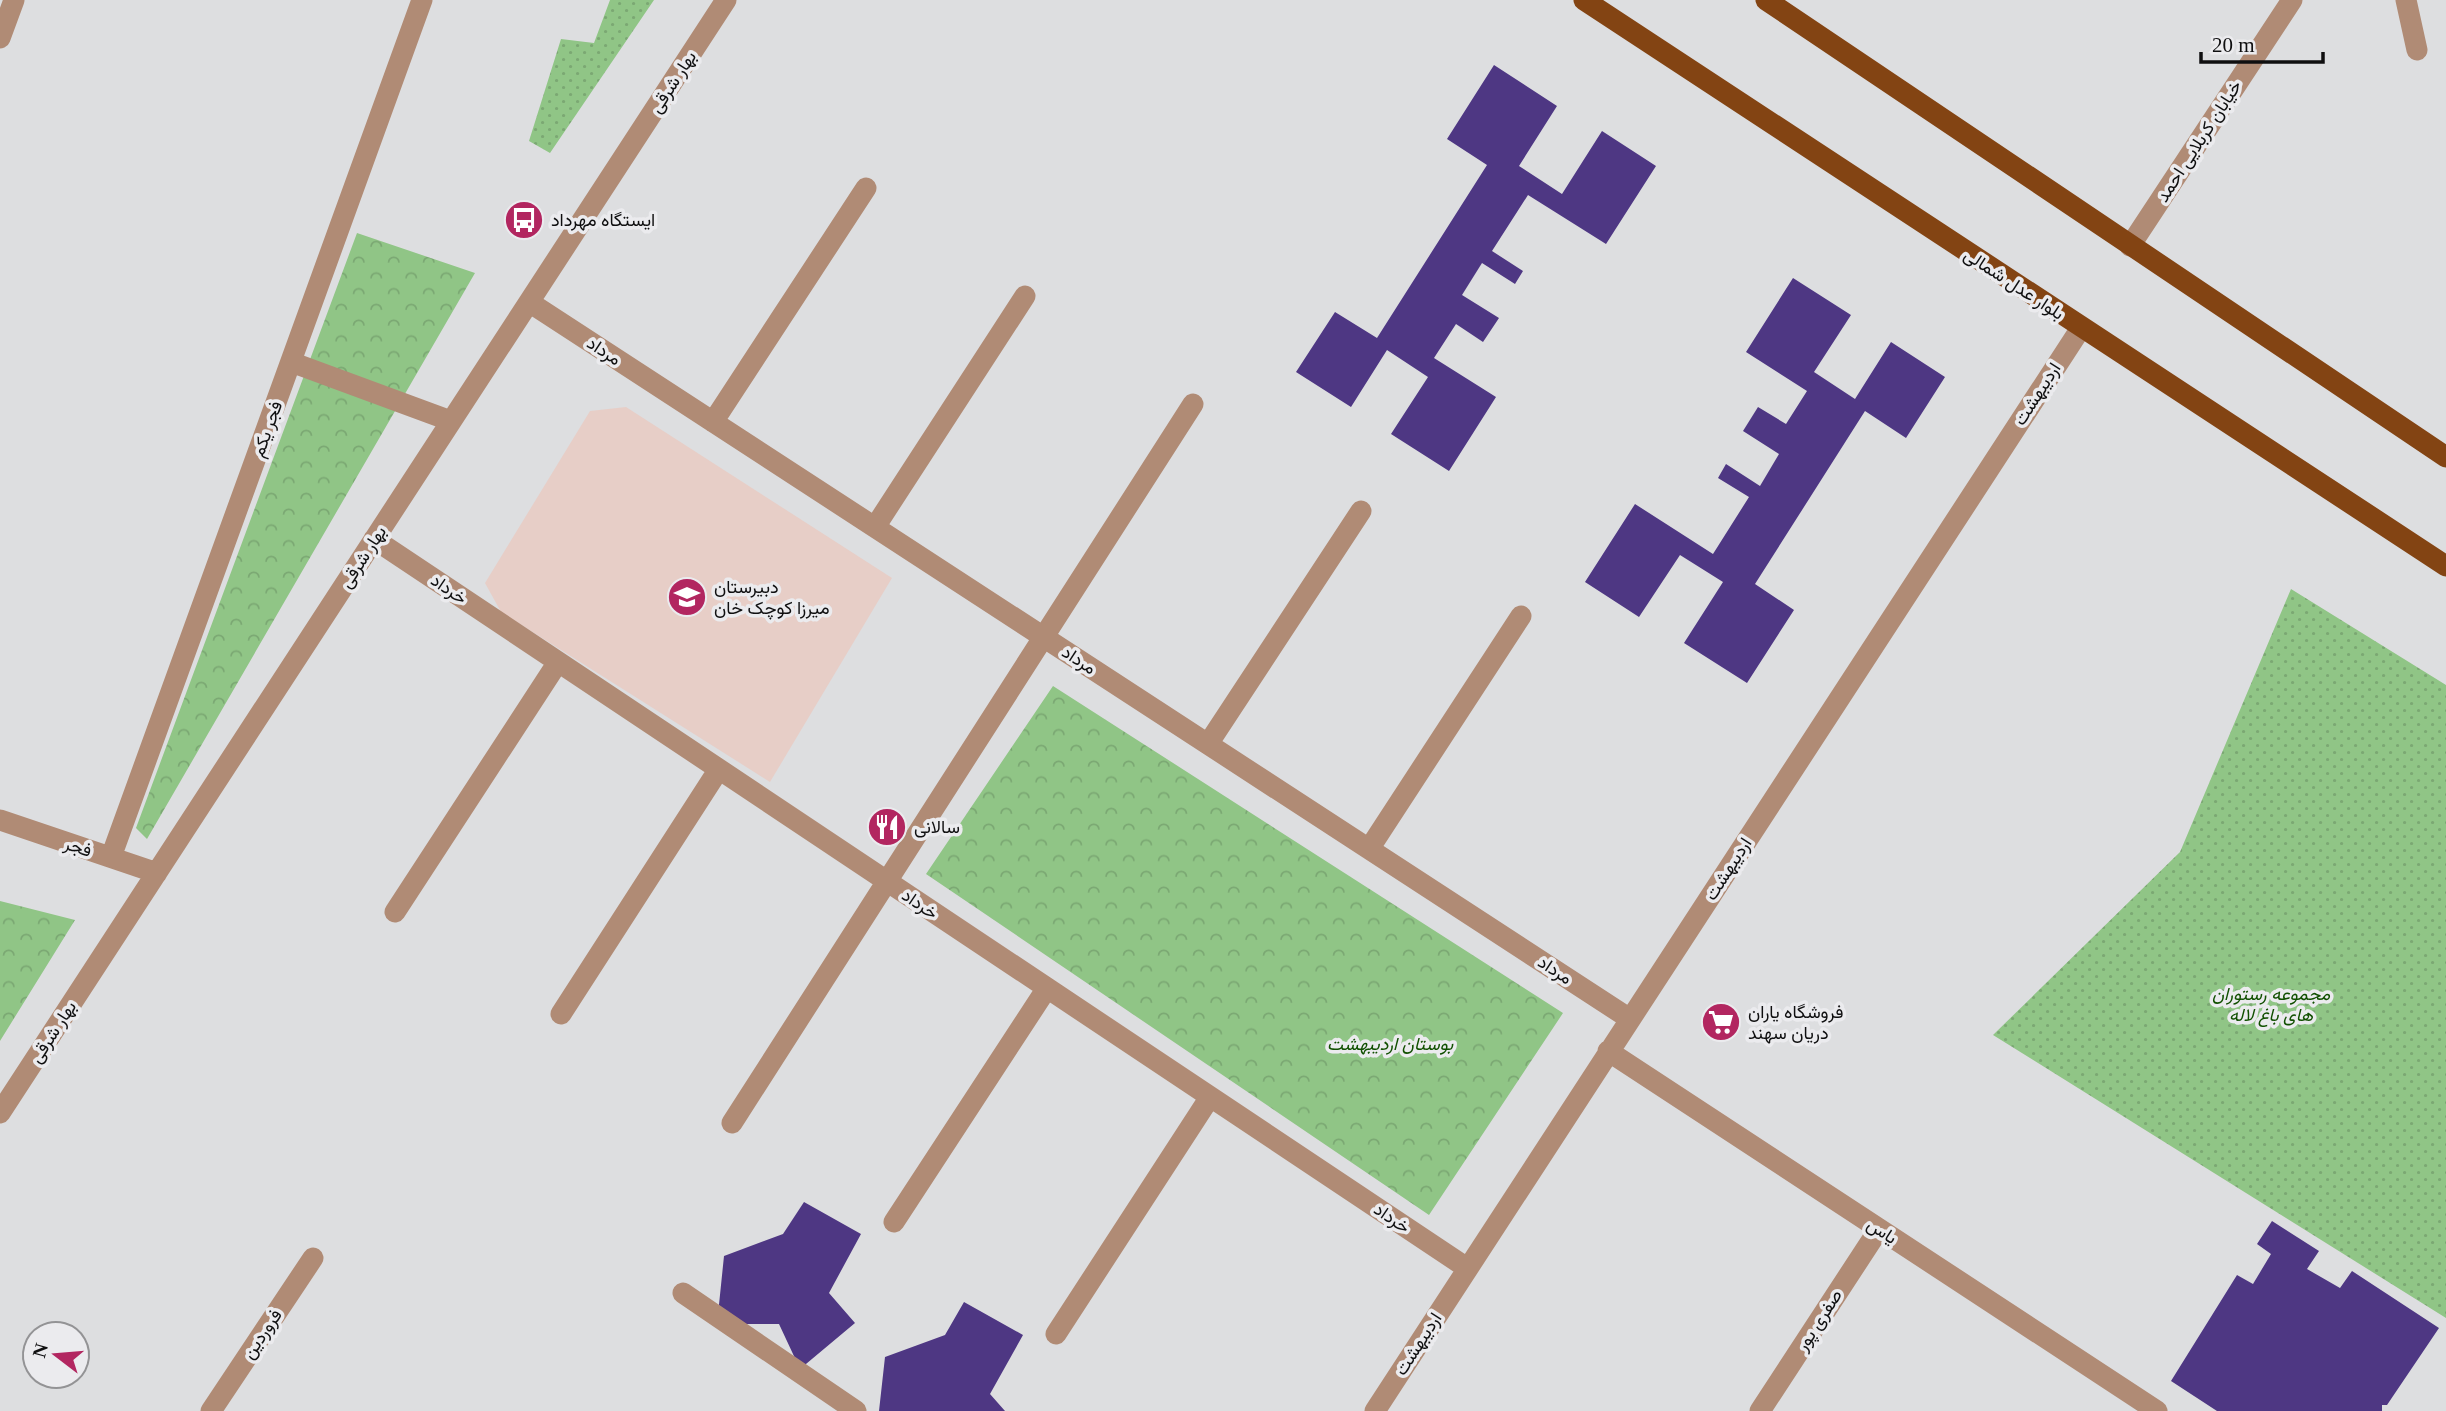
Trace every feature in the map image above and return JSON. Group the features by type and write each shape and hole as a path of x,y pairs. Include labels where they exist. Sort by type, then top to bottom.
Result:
{"main road":[{"name":"بلوار عدل شمالی","path":"1584,0 2446,566"},
{"path":"1766,0 2446,457"}],"street":[{"path":"0,38 14,0"},
{"name":"فجر یکم","path":"111,857 422,0"},
{"name":"بهار شرقی","path":"0,1114 726,0"},
{"name":"خیابان کربلایی احمد","path":"2130,246 2291,0"},
{"path":"2406,0 2417,50"},
{"path":"713,422 866,188"},
{"path":"875,527 1025,296"},
{"name":"مرداد","path":"529,302 1630,1019"},
{"name":"اردیبهشت","path":"1375,1411 2081,328"},
{"path":"291,362 451,421"},
{"path":"732,1123 1193,404"},
{"path":"1208,744 1361,511"},
{"name":"خرداد","path":"374,539 1467,1268"},
{"path":"1370,849 1521,616"},
{"path":"396,912 558,662"},
{"path":"561,1014 719,769"},
{"name":"فجر","path":"0,820 157,873"},
{"path":"894,1222 1047,988"},
{"name":"یاس","path":"1608,1051 2154,1410"},
{"path":"1056,1334 1210,1097"},
{"name":"صفری پور","path":"1760,1411 1879,1229"},
{"name":"فروردین","path":"211,1411 313,1258"},
{"path":"682,1293 856,1411"}],"shaded area":[{"name":"دبیرستان میرزا کوچک خان","path":"626,407 892,578 770,782 501,612 485,583 590,411"}],"green space":[{"path":"610,0 654,0 550,153 529,141 561,39 594,43"},
{"path":"357,233 475,273 147,839 136,828"},
{"name":"مجموعه رستوران های باغ لاله","path":"2291,589 2446,685 2446,1318 1993,1035 2180,852"},
{"name":"بوستان اردیبهشت","path":"1053,686 1563,1013 1429,1215 926,874"},
{"path":"0,901 75,920 0,1041"}],"building":[{"path":"1494,65 1557,106 1519,166 1562,194 1602,131 1656,166 1606,244 1528,195 1492,251 1523,271 1515,284 1482,263 1462,295 1499,318 1483,342 1456,324 1434,358 1496,397 1449,471 1391,434 1428,377 1387,350 1351,407 1296,372 1335,312 1377,338 1487,165 1447,139"},
{"path":"1793,278 1851,315 1814,372 1855,399 1891,342 1945,377 1906,438 1865,411 1755,584 1794,610 1747,683 1684,643 1723,582 1680,555 1639,617 1585,582 1635,504 1713,554 1749,497 1718,478 1726,464 1760,486 1779,454 1743,431 1758,407 1786,424 1807,391 1746,352"},
{"path":"804,1202 861,1234 829,1293 855,1323 800,1369 779,1324 717,1324 724,1256 783,1234"},
{"path":"2272,1221 2319,1251 2307,1269 2340,1288 2352,1271 2439,1328 2387,1405 2382,1405 2382,1411 2217,1411 2171,1381 2237,1275 2253,1284 2271,1254 2257,1244"},
{"path":"964,1302 1023,1335 990,1394 1005,1411 879,1411 885,1357 945,1335"}],"place":[{"name":"ایستگاه مهرداد","path":"524,220"},
{"name":"دبیرستان میرزا کوچک خان","path":"687,597"},
{"name":"سالانی","path":"887,827"},
{"name":"فروشگاه یاران دریان سهند","path":"1721,1022"}]}
